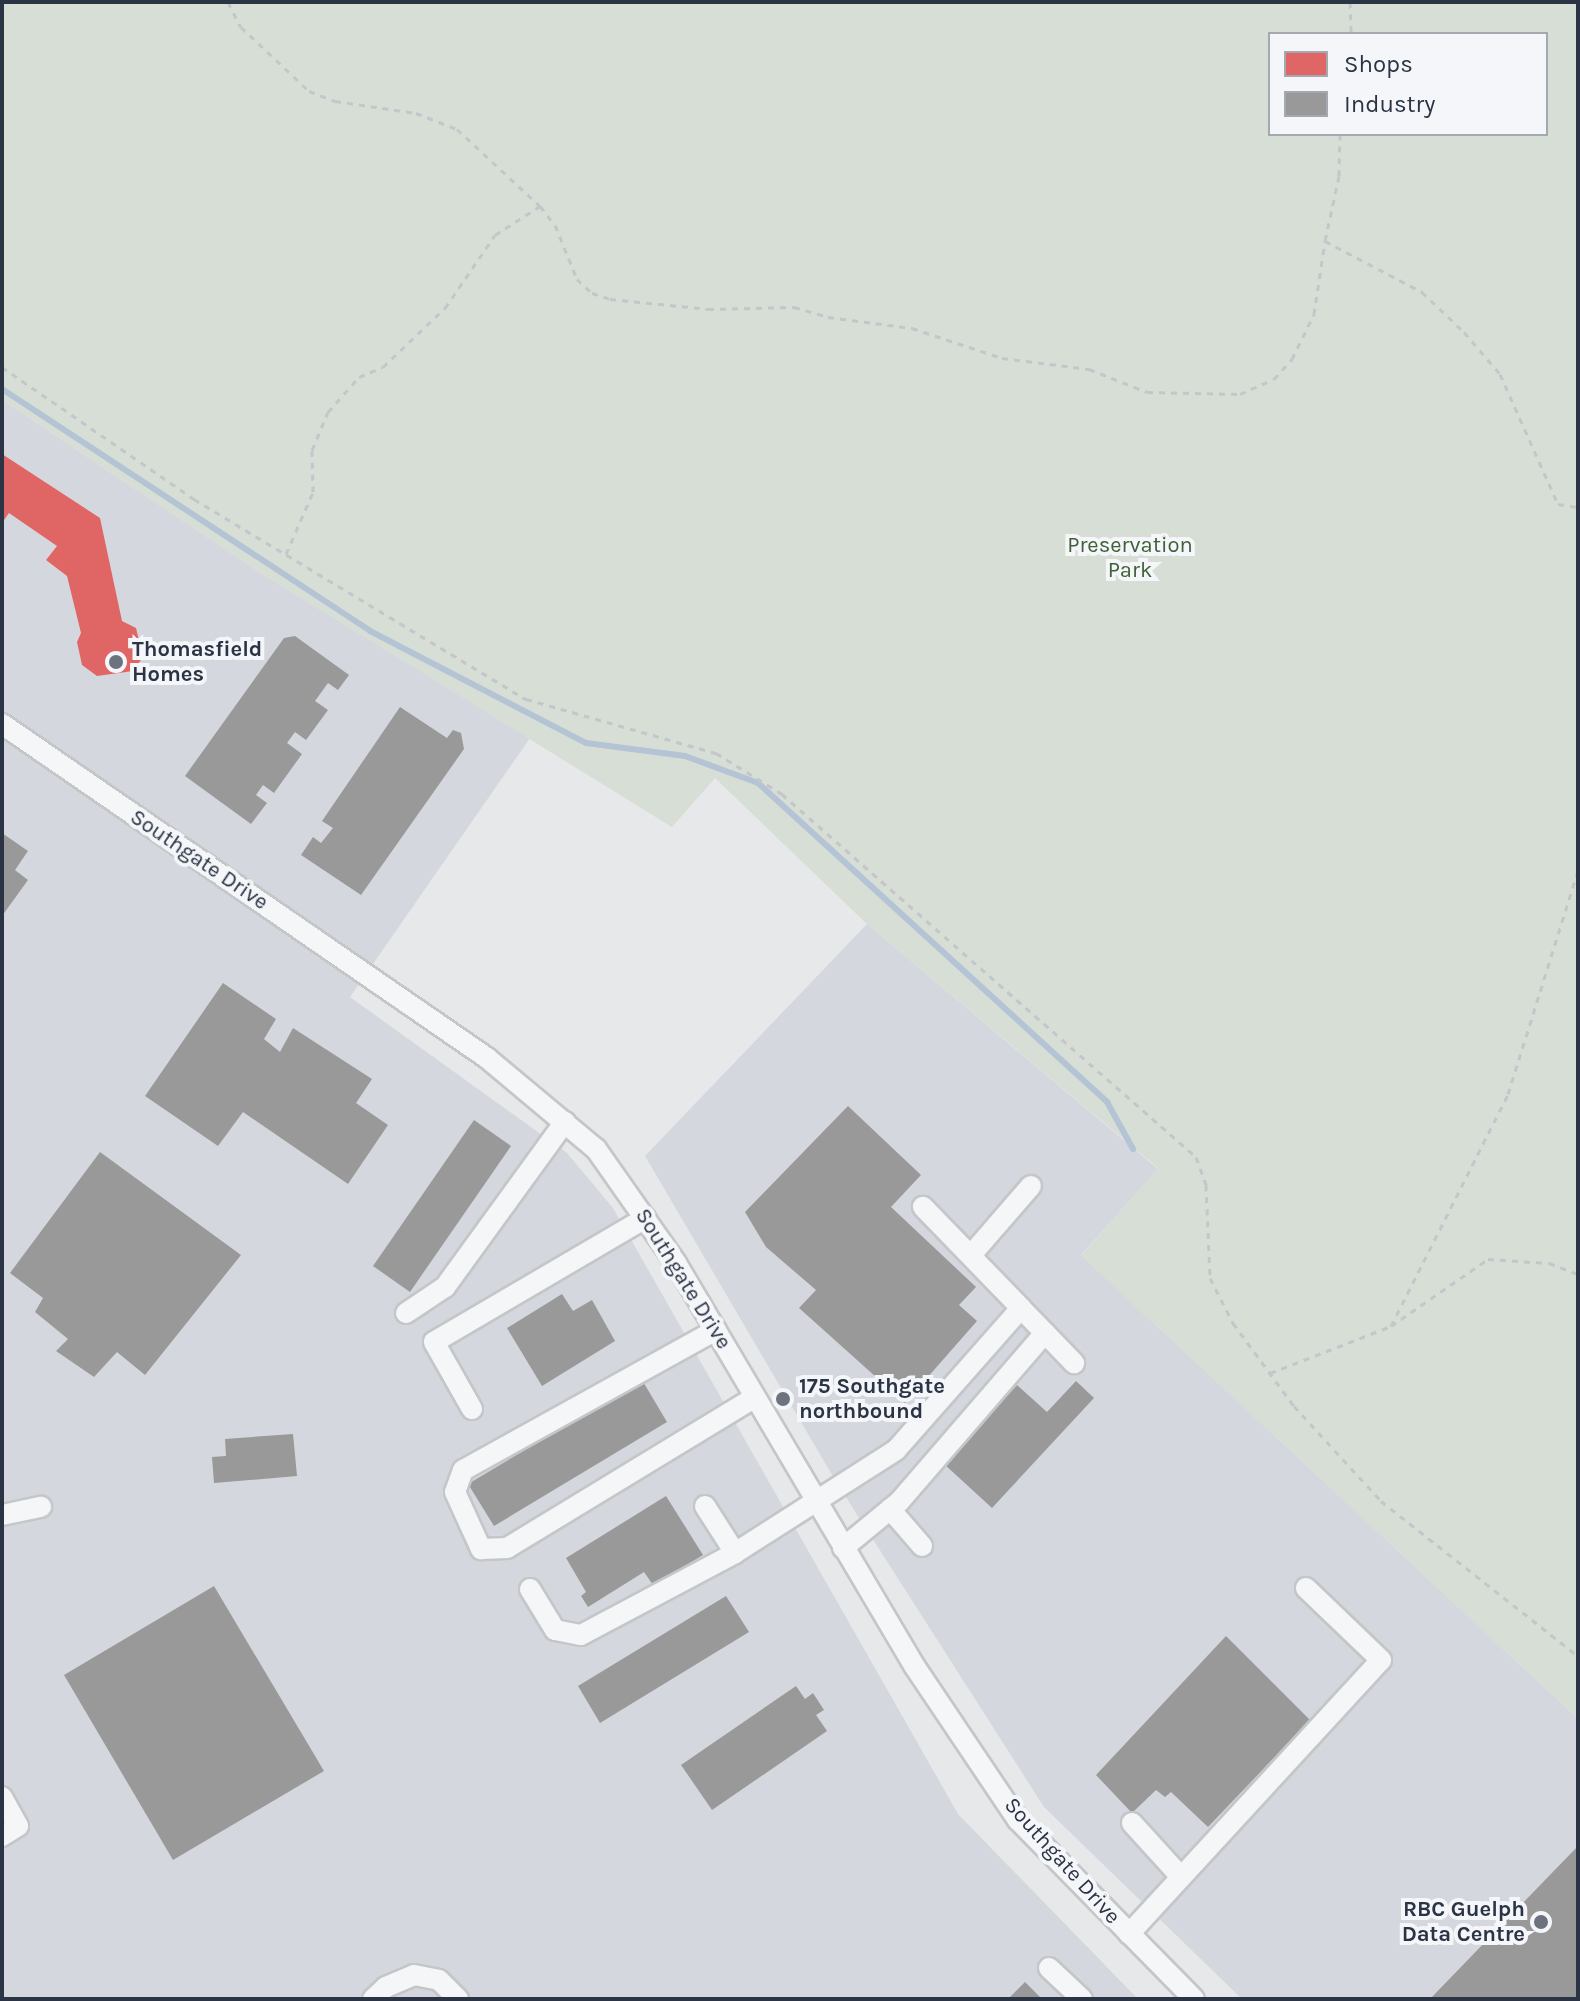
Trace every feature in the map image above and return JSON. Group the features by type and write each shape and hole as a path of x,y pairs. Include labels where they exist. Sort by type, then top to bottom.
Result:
{"street":[{"name":"Southgate Drive","path":"2,724 487,1058 596,1149 645,1218 716,1330 915,1667 1018,1820 1194,1999"},
{"path":"406,1313 445,1287 565,1122"},
{"path":"972,1254 1031,1186"},
{"path":"923,1207 972,1254 1074,1363"},
{"path":"472,1409 434,1342 645,1218"},
{"path":"530,1589 555,1630 581,1635 735,1553 817,1504 896,1450 1021,1308"},
{"path":"716,1330 463,1470 455,1492 481,1549 507,1548 755,1397"},
{"path":"843,1548 890,1509 1045,1333"},
{"path":"705,1506 735,1553"},
{"path":"2,1515 41,1507"},
{"path":"890,1509 922,1546"},
{"path":"1129,1934 1381,1660 1306,1588"},
{"path":"2,1797 18,1826 2,1836"},
{"path":"1132,1823 1181,1877"},
{"path":"1049,1968 1082,1999"},
{"path":"373,1999 386,1987 414,1975 439,1980 458,1999"}],"path":[{"path":"228,2 241,27 309,91 335,101 416,113 457,129 540,206 555,225 577,279 592,293 610,299 708,309 794,307 828,317 912,328 1002,358 1089,369 1147,392 1193,397 1240,394 1274,379 1283,369 1314,314 1339,176 1340,136"},
{"path":"1350,2 1351,32"},
{"path":"286,554 313,492 312,450 328,412 359,377 383,367 445,308 495,235 540,206"},
{"path":"1325,241 1422,292 1464,332 1500,374 1558,504 1578,507"},
{"path":"2,367 194,499 526,699 716,753 782,794 1196,1157 1206,1185 1210,1278 1233,1323 1270,1373 1381,1501 1578,1656"},
{"path":"1391,1326 1508,1094 1578,870"},
{"path":"1270,1373 1391,1326 1488,1259 1549,1263 1578,1274"}],"shaded area":[{"path":"2,400 265,576 530,738 350,997 567,1153 613,1208 958,1814 1138,1999 2,1999"},
{"path":"867,924 1158,1169 1081,1255 1578,1719 1578,1999 1242,1999 1044,1807 835,1480 645,1156"}],"green space":[{"name":"Preservation Park","path":"2,2 1578,2 1578,1719 1081,1256 1158,1168 867,924 715,778 672,827 265,576 2,400"}],"building: Shops":[{"path":"2,454 100,518 122,621 136,628 143,657 133,671 97,676 82,665 77,642 81,633 67,576 46,560 57,546 9,513 2,523"}],"building: Industry":[{"path":"295,636 349,675 338,690 328,683 315,701 328,710 306,740 295,732 287,743 302,754 274,793 263,785 256,795 267,803 251,824 185,776 284,638"},
{"path":"400,707 447,738 453,730 461,733 464,749 361,895 301,855 313,837 321,843 333,828 322,821"},
{"path":"2,833 28,851 15,870 28,880 2,916"},
{"path":"223,983 276,1019 264,1039 280,1052 293,1028 372,1079 356,1103 388,1125 348,1184 243,1112 218,1146 145,1096"},
{"path":"848,1106 921,1175 891,1207 976,1287 959,1305 977,1321 905,1403 799,1308 816,1290 766,1247 745,1212"},
{"path":"474,1120 511,1146 410,1292 373,1266"},
{"path":"100,1152 241,1255 145,1375 117,1352 94,1377 56,1351 68,1339 35,1312 43,1298 10,1273"},
{"path":"562,1294 573,1311 592,1300 615,1341 542,1386 507,1328"},
{"path":"642,1380 667,1422 494,1526 468,1484"},
{"path":"1076,1381 1094,1398 992,1508 944,1464 1017,1385 1047,1412"},
{"path":"293,1434 297,1476 214,1483 212,1457 226,1456 225,1439"},
{"path":"666,1496 703,1555 653,1585 644,1572 588,1607 581,1596 586,1592 566,1558"},
{"path":"214,1586 324,1771 173,1860 64,1675"},
{"path":"726,1596 749,1632 600,1723 578,1686"},
{"path":"1226,1636 1310,1720 1208,1827 1171,1792 1165,1797 1156,1790 1132,1813 1096,1775"},
{"path":"796,1686 805,1699 813,1693 824,1710 816,1715 827,1731 712,1810 681,1765"},
{"name":"RBC Guelph Data Centre","path":"1578,1846 1578,1999 1430,1999"},
{"path":"1025,1982 1042,1999 1008,1999"}],"waterway":[{"path":"2,389 370,631 586,743 685,756 758,783 1107,1102 1133,1149"}],"place":[{"name":"Thomasfield Homes","path":"116,662"},
{"name":"175 Southgate northbound","path":"783,1399"},
{"name":"RBC Guelph Data Centre","path":"1541,1922"}]}
